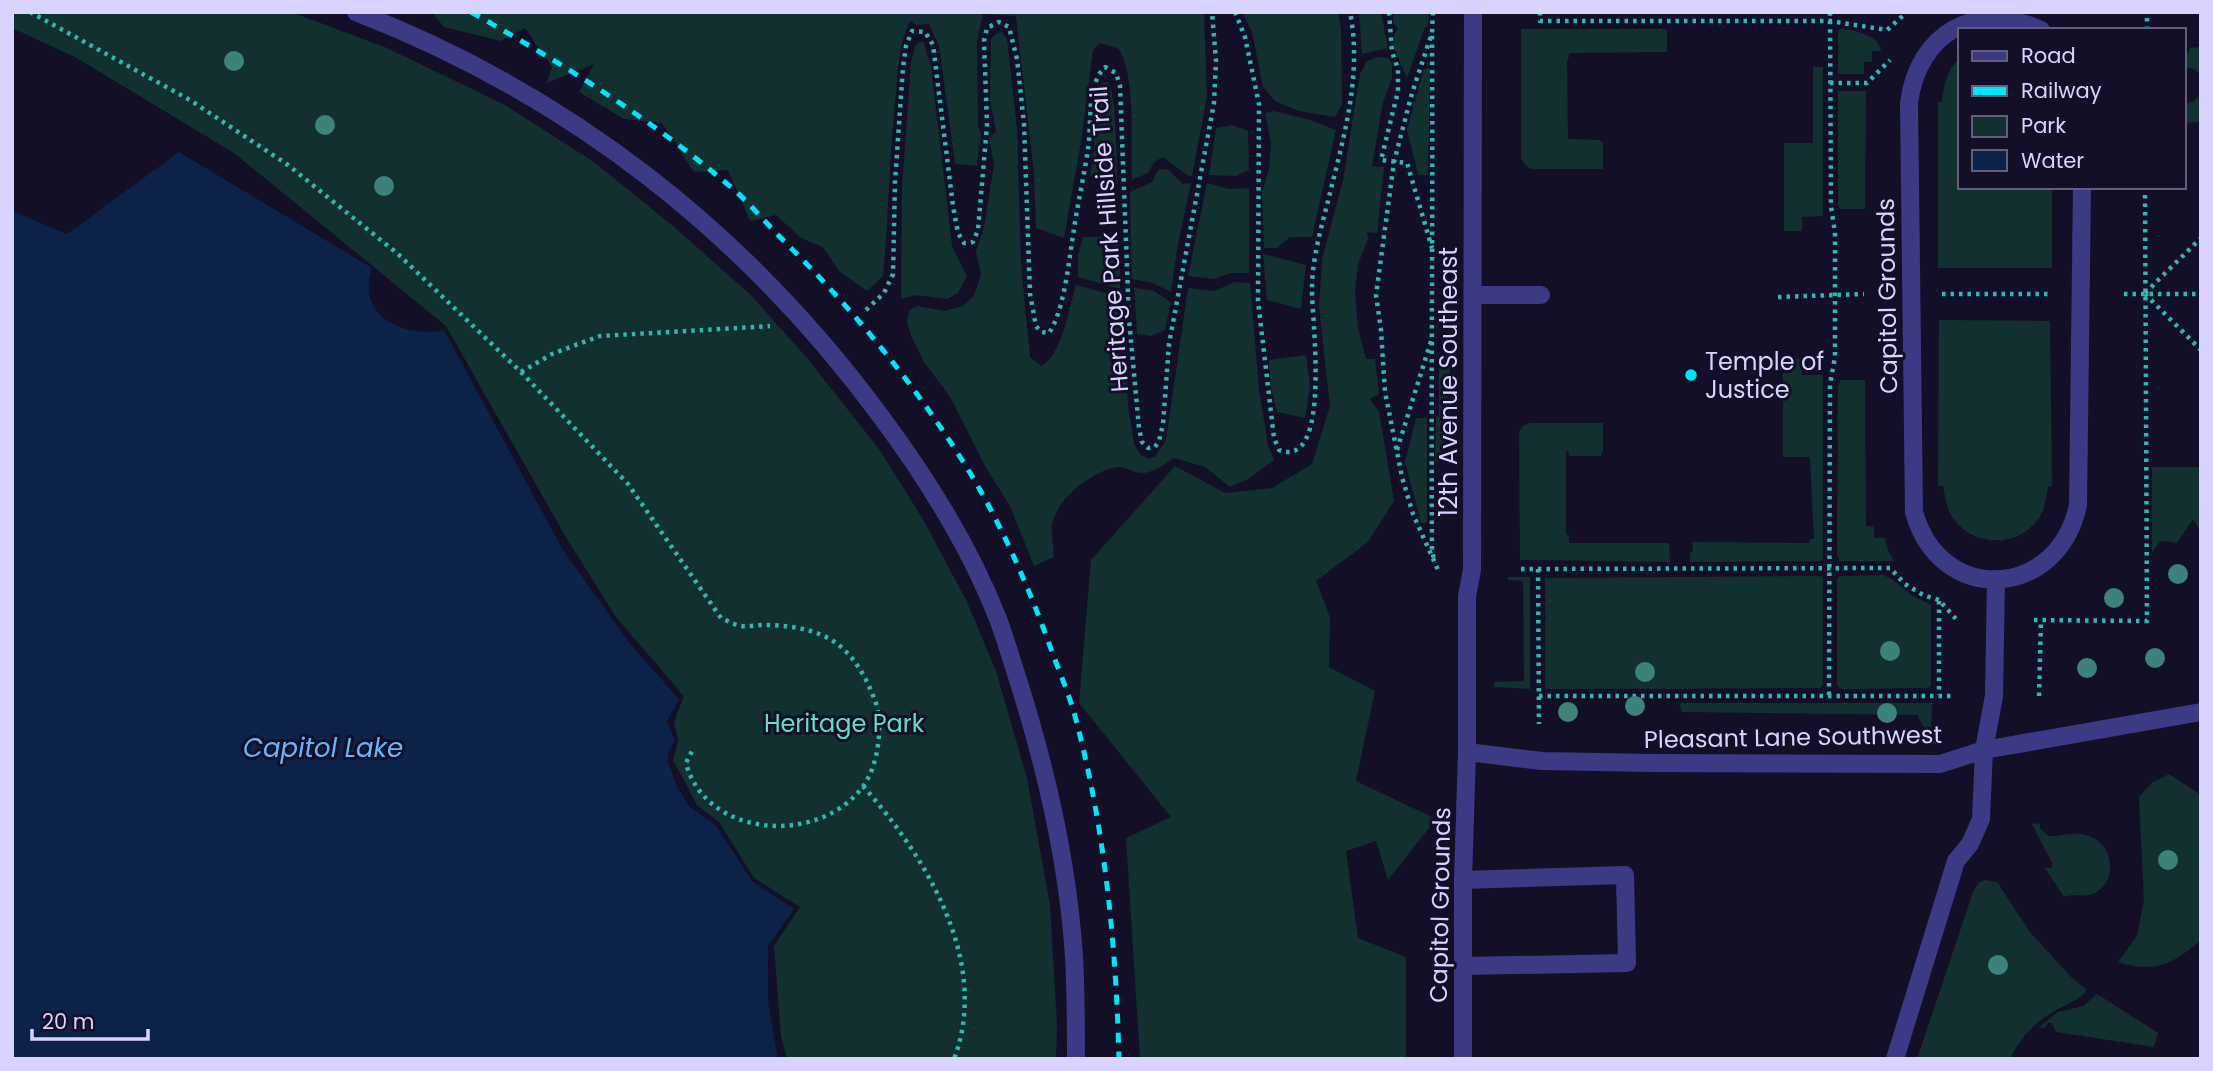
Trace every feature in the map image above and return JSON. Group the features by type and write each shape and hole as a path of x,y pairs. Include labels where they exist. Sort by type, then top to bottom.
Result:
{"street":[{"path":"356,12 450,52 531,96 648,175 729,244 772,285 856,382 914,463 980,577 998,620 1039,747 1068,902 1074,956 1076,1059"},
{"name":"12th Avenue Southeast","path":"1466,752 1466,596 1472,570 1473,12"},
{"name":"Capitol Grounds","path":"2037,28 2020,20 1998,15 1961,24 1935,42 1918,66 1909,103 1914,512 1918,526 1931,549 1942,560 1970,576 1996,579 2022,575 2050,558 2068,535 2074,520 2078,505 2081,189"},
{"path":"1473,295 1541,295"},
{"path":"1895,1059 1956,861 1970,844 1981,820 1984,750 1994,695 1996,579"},
{"name":"Pleasant Lane Southwest","path":"1466,752 1542,761 1940,764 1984,750 2201,712"},
{"name":"Capitol Grounds","path":"1463,1059 1466,752"},
{"path":"1463,880 1625,876 1627,963 1463,966"}],"path":[{"path":"30,12 190,100 288,165 398,254 521,372 628,484 721,618 742,626 778,626 814,632 829,639 852,658 871,689 876,703 879,722 876,757 863,786 842,806 810,821 791,825 750,824 724,812 701,791 689,775 686,762 692,751"},
{"name":"Heritage Park Hillside Trail","path":"866,310 884,293 893,274 895,182 903,66 912,31 925,32 933,45 953,206 958,233 964,243 973,242 978,230 986,125 984,41 987,28 999,22 1009,27 1017,59 1024,124 1030,294 1036,326 1041,332 1049,333 1054,326 1066,280 1088,149 1094,88 1098,74 1105,66 1116,73 1120,86 1129,319 1139,428 1142,442 1149,448 1155,447 1163,424 1169,344 1214,103 1216,61 1212,12"},
{"path":"1235,12 1245,37 1259,104 1257,250 1263,356 1274,438 1279,450 1288,453 1296,452 1304,444 1317,392 1312,285 1319,236 1341,147 1354,77 1356,58 1350,12"},
{"path":"1389,12 1392,52 1398,69 1398,91 1381,160 1406,163 1434,255"},
{"path":"1432,33 1412,93 1394,162 1376,295 1385,392 1397,452 1413,514 1437,570 1432,551 1433,12"},
{"path":"1540,12 1540,21 1830,21 1886,30 1907,12"},
{"path":"1829,695 1830,384 1835,357 1830,12"},
{"path":"1830,83 1867,83 1892,57"},
{"path":"2034,620 2147,621 2145,189"},
{"path":"2144,294 2201,238"},
{"path":"1778,297 1864,294"},
{"path":"1942,294 2049,294"},
{"path":"2124,294 2201,294"},
{"path":"2144,294 2201,350"},
{"path":"521,372 552,354 600,337 777,325"},
{"path":"1397,452 1433,334"},
{"path":"1521,569 1890,568 1905,584 1923,595 1940,600 1957,620"},
{"path":"1538,569 1539,724"},
{"path":"1940,600 1940,695"},
{"path":"2039,695 2041,620"},
{"path":"1539,695 1951,695"},
{"path":"863,786 888,814 916,854 939,898 956,943 967,992 961,1039 954,1059"}],"green space":[{"name":"Heritage Park","path":"12,12 291,12 387,48 505,105 594,162 673,226 751,295 807,358 879,449 924,521 967,602 996,671 1027,778 1050,905 1057,1024 1056,1059 787,1059 781,1036 774,946 800,907 754,878 719,822 697,805 673,760 678,741 674,722 684,696 616,617 567,539 446,326 234,153 75,57 12,28"},
{"path":"432,12 1204,12 1207,97 1192,176 1163,157 1154,162 1148,173 1132,180 1132,112 1125,63 1119,49 1100,43 1093,50 1081,142 1064,238 1036,228 1034,174 1016,16 983,14 977,41 978,126 981,134 977,166 955,164 939,46 929,24 916,25 910,21 903,38 898,66 883,276 867,291 839,271 823,247 801,238 776,215 750,221 728,170 694,172 662,123 624,119 579,92 594,64 547,83 552,67 525,28 501,41 444,27"},
{"path":"1242,12 1338,12 1341,29 1342,104 1335,117 1299,111 1275,101 1263,87 1252,32"},
{"path":"1359,12 1381,12 1388,48 1362,54"},
{"path":"1393,12 1429,12 1428,26 1425,27 1407,78 1394,48 1394,35 1398,29 1393,22"},
{"path":"1842,28 1871,37 1879,45 1881,51 1872,51 1872,62 1864,62 1864,74 1838,74 1838,31"},
{"path":"1521,29 1667,29 1667,52 1570,53 1567,62 1568,139 1603,142 1603,169 1531,169 1525,165 1521,158"},
{"path":"1002,32 1007,39 1017,129 1021,263 1030,357 1041,366 1054,352 1064,330 1076,285 1121,297 1128,405 1134,444 1141,455 1148,459 1155,457 1166,440 1188,288 1214,291 1235,282 1250,283 1259,389 1268,446 1274,460 1248,479 1230,487 1205,467 1174,458 1145,473 1119,467 1098,473 1077,487 1060,506 1052,525 1054,557 1034,566 1010,506 985,466 950,397 924,362 907,323 909,310 918,306 944,311 963,306 974,295 981,275 976,252 984,227 994,165 989,138 996,131 990,100 991,39"},
{"path":"923,41 931,66 952,246 967,276 958,293 947,299 916,295 901,299 902,187 911,62 916,44"},
{"path":"2201,47 2201,75 2194,69 2185,67 2185,54 2190,48"},
{"path":"1378,57 1388,58 1392,63 1392,78 1383,102 1372,166 1384,167 1377,233 1367,232 1368,239 1358,264 1355,292 1358,328 1366,359 1375,359 1379,394 1370,399 1379,412 1394,501 1368,542 1316,581 1330,617 1329,667 1375,691 1356,781 1436,819 1388,880 1376,841 1346,851 1358,938 1406,957 1406,1059 1140,1059 1126,838 1171,817 1079,703 1091,560 1175,466 1225,493 1272,488 1312,464 1330,406 1319,307 1322,259 1343,180 1360,74 1367,61"},
{"path":"1958,60 1958,189 2052,189 2052,268 1938,268 1938,102 1942,102 1948,73"},
{"path":"1813,67 1823,67 1823,216 1802,217 1802,231 1784,231 1784,143 1813,143"},
{"path":"1430,68 1428,175 1418,175 1407,130 1424,69"},
{"path":"1108,82 1115,114 1118,185 1090,176 1102,83"},
{"path":"1838,91 1866,91 1865,209 1840,209 1838,205"},
{"path":"2201,95 2201,122 2185,123 2185,103 2192,102"},
{"path":"1274,111 1336,130 1312,237 1290,237 1277,248 1264,248 1262,191 1269,169 1271,143 1265,113"},
{"path":"1232,125 1248,131 1249,170 1236,176 1209,175 1216,128"},
{"path":"1167,169 1183,184 1191,183 1171,292 1153,283 1132,279 1130,192 1152,182 1158,170"},
{"path":"1207,183 1230,189 1249,188 1249,273 1230,273 1214,279 1188,276"},
{"path":"1083,237 1119,237 1120,289 1078,277 1078,255"},
{"path":"1263,254 1306,265 1301,309 1267,300"},
{"path":"1134,288 1152,290 1171,302 1165,330 1151,336 1137,334"},
{"path":"1939,320 2050,321 2052,486 2048,487 2039,518 2018,536 1993,540 1968,533 1950,513 1943,486 1938,486"},
{"path":"1306,355 1310,387 1305,418 1277,412 1271,388 1269,360"},
{"path":"1439,355 1450,362 1449,436 1435,464 1436,416 1439,416"},
{"path":"1783,359 1801,359 1802,375 1823,375 1823,559 1690,562 1692,542 1809,543 1810,539 1814,539 1810,457 1783,457"},
{"path":"1841,380 1865,380 1866,526 1874,527 1874,538 1885,538 1894,561 1840,561 1837,556 1838,386"},
{"path":"1416,418 1427,418 1427,523 1421,523 1405,462"},
{"path":"1530,423 1603,423 1601,456 1569,456 1566,451 1566,535 1569,535 1569,543 1669,543 1670,562 1520,560 1519,432 1523,426"},
{"path":"2152,467 2201,467 2201,532 2193,519 2177,543 2160,541 2152,553"},
{"path":"1883,575 1911,595 1931,605 1931,686 1928,688 1841,689 1837,685 1837,579 1840,576"},
{"path":"1508,577 1530,577 1530,689 1493,687 1495,682 1524,681 1523,581 1508,580"},
{"path":"1823,577 1823,685 1820,688 1545,689 1545,578"},
{"path":"1679,703 1932,703 1931,739 1917,715 1682,712"},
{"path":"2169,774 2201,795 2201,940 2172,961 2153,967 2142,967 2118,962 2137,936 2144,900 2139,797 2153,782"},
{"path":"2039,823 2048,836 2080,834 2092,837 2102,844 2108,854 2110,870 2102,888 2092,894 2064,897 2045,868 2051,868 2053,865 2032,824"},
{"path":"1985,880 1997,882 2030,932 2070,976 2087,990 2078,999 2037,1023 2019,1043 2010,1059 1917,1059 1973,892 1979,883"},
{"path":"2097,994 2158,1033 2154,1047 2056,1032 2052,1023 2048,1023 2045,1028 2039,1027 2058,1012 2083,1006"}],"water":[{"name":"Capitol Lake","path":"179,152 372,268 370,299 376,311 386,320 413,331 444,330 563,550 630,644 679,699 667,721 675,740 668,753 668,762 677,786 689,806 716,826 752,881 794,909 768,946 768,1002 778,1059 12,1059 12,211 67,234"}],"railway":[{"path":"471,12 603,92 666,135 733,189 831,290 878,344 922,401 962,460 1000,528 1022,576 1075,716 1094,801 1107,886 1119,1059"}],"place":[{"name":"Temple of Justice","path":"1691,375"}]}
